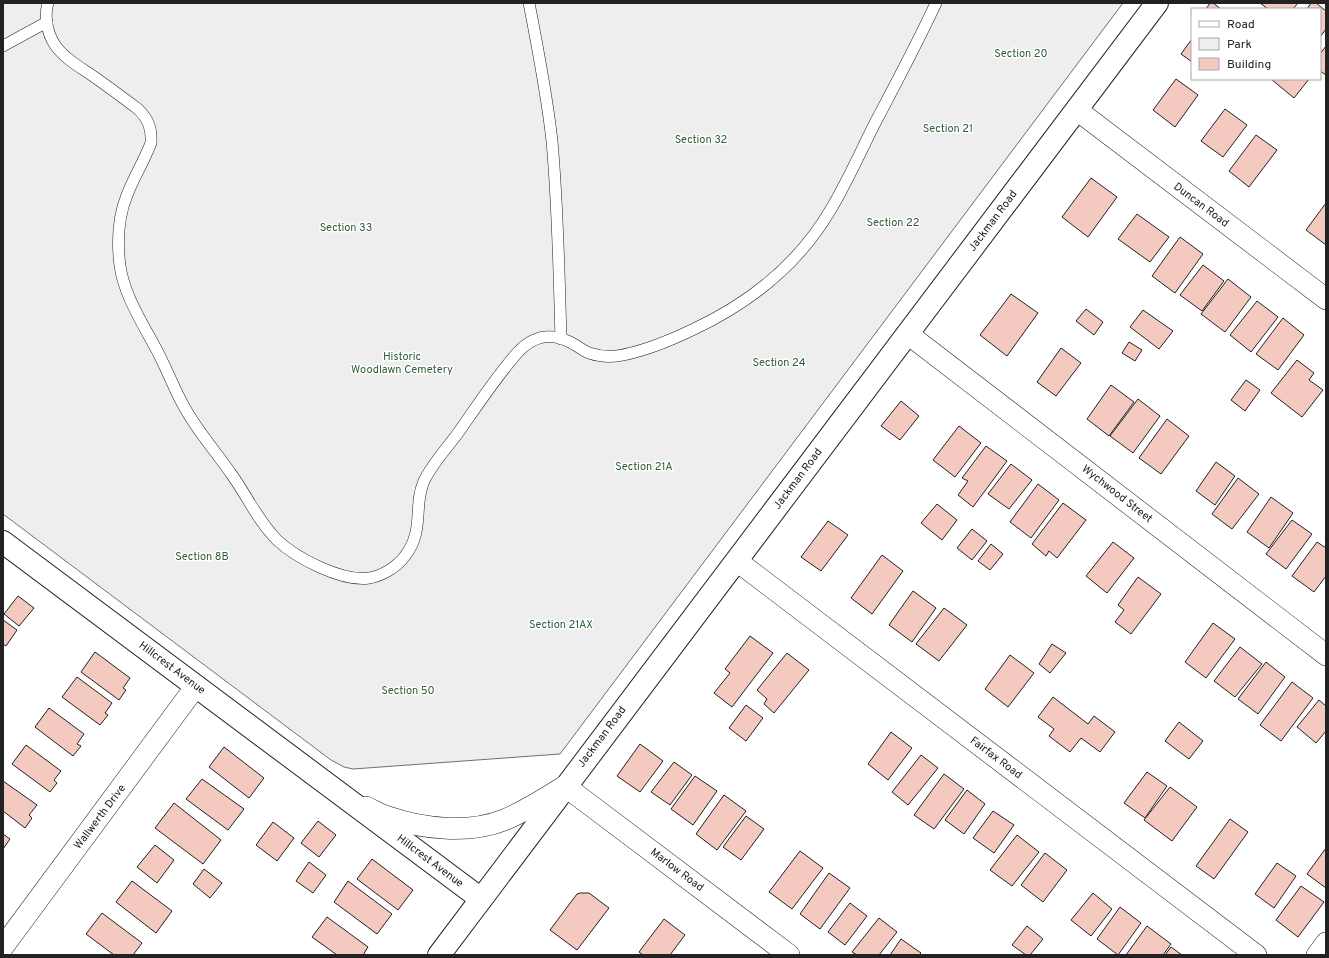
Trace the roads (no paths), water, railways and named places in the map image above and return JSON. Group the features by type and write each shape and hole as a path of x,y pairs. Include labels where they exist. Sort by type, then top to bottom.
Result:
{"street":[{"name":"Jackman Road","path":"439,955 1157,3"},
{"name":"Duncan Road","path":"1077,110 1326,299"},
{"name":"Wychwood Street","path":"908,334 1326,655"},
{"name":"Hillcrest Avenue","path":"3,542 481,899"},
{"name":"Fairfax Road","path":"737,561 1256,955"},
{"name":"Wallwerth Drive","path":"3,947 196,686"},
{"name":"Hillcrest Avenue","path":"340,794 386,817 420,825 448,828 476,828 503,820 524,811 565,786"},
{"name":"Marlow Road","path":"565,786 788,955"},
{"path":"1317,955 1326,943"}],"lane":[{"path":"48,3 46,13 47,22 54,44 63,54 123,98 146,117 150,126 152,135 151,143 126,195 122,210 118,238 121,272 133,304 161,358 183,406 233,476 267,528 277,540 305,559 339,575 369,578 397,566 406,556 413,544 417,530 419,502 423,482 528,342 541,337 561,339 589,353 601,356 617,356 645,349 680,336 713,320 764,287 787,266 806,246 832,208 936,3"},
{"path":"529,3 541,63 552,141 558,220 561,339"},
{"path":"3,46 47,22"}],"park label":[{"name":"Section 20","path":"1021,54"},
{"name":"Section 21","path":"948,129"},
{"name":"Section 32","path":"701,140"},
{"name":"Section 22","path":"893,223"},
{"name":"Section 33","path":"346,228"},
{"name":"Historic Woodlawn Cemetery","path":"402,363"},
{"name":"Section 24","path":"779,363"},
{"name":"Section 21A","path":"644,467"},
{"name":"Section 8B","path":"202,557"},
{"name":"Section 21AX","path":"561,625"},
{"name":"Section 50","path":"408,691"}]}
